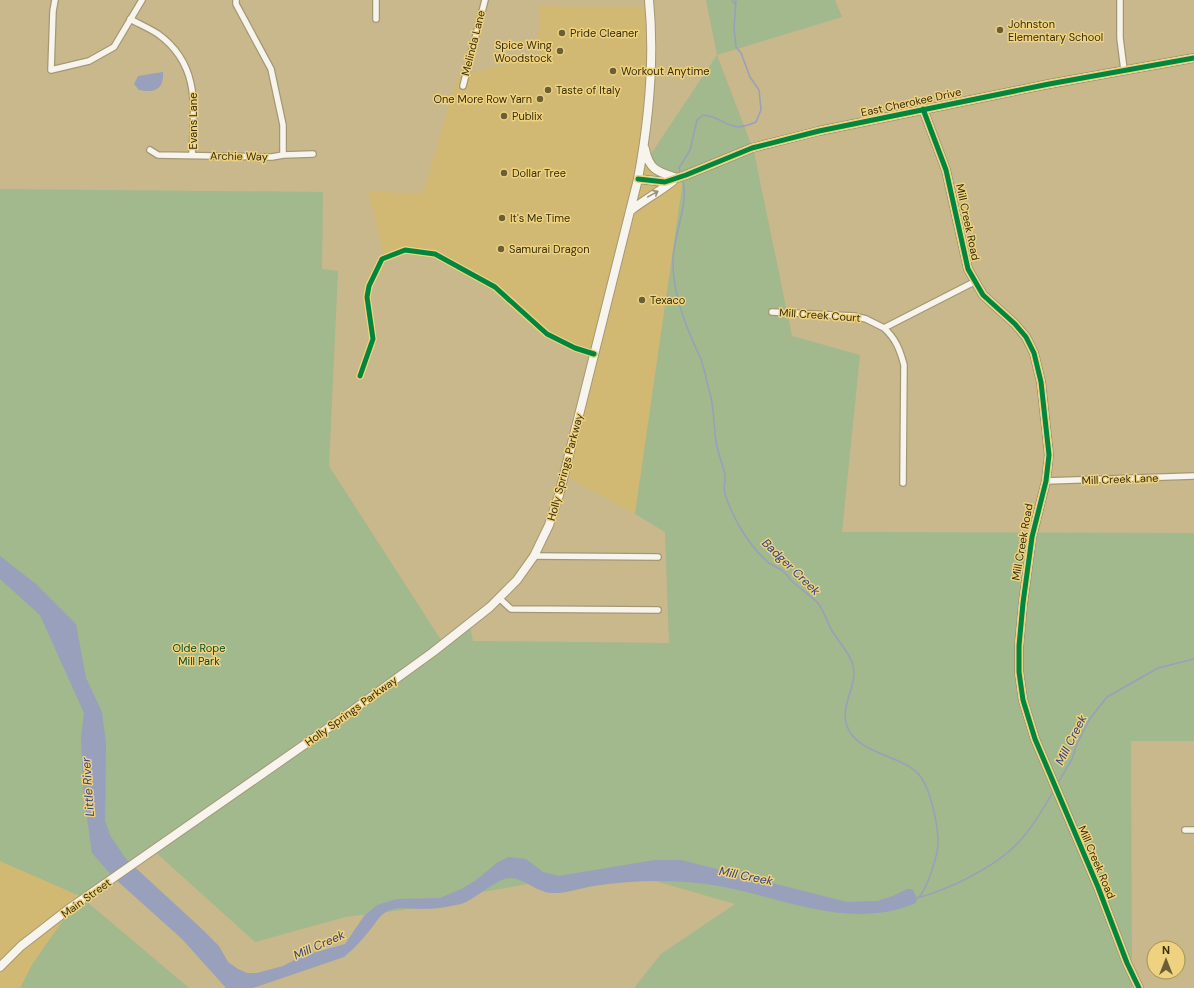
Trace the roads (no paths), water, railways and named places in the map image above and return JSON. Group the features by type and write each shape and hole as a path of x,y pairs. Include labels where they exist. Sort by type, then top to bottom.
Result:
{"street":[{"path":"55,0 53,11 51,70 89,61 114,47 142,0"},
{"name":"Archie Way","path":"150,150 158,155 272,157 283,155 283,125 271,69 236,4 236,0"},
{"path":"376,0 376,18"},
{"name":"Melinda Lane","path":"462,86 485,0"},
{"name":"Holly Springs Parkway","path":"176,834 324,731 433,652 500,598 534,556 554,511 638,179 644,146 652,82 649,0"},
{"path":"1120,0 1120,38 1124,70"},
{"name":"Evans Lane","path":"130,19 158,34 176,52 186,67 193,86 194,109 192,155"},
{"name":"East Cherokee Drive","path":"638,179 658,182 677,178 752,148 923,109 1194,58"},
{"name":"Mill Creek Road","path":"923,109 946,170 964,252 974,282 983,295 1026,337 1034,353 1041,382 1048,433 1049,455 1046,482 1031,544 1020,631 1019,672 1027,717 1058,795 1098,887 1127,963 1139,988"},
{"path":"644,146 647,158 656,171 677,178"},
{"path":"283,155 313,154"},
{"path":"630,211 677,178"},
{"path":"360,376 373,339 367,298 369,286 382,259 405,250 436,254 477,276 495,287 547,334 576,348 594,354"},
{"path":"903,483 904,365 899,348 892,336 884,328 974,282"},
{"name":"Mill Creek Court","path":"772,312 854,316 866,319 884,328"},
{"name":"Mill Creek Lane","path":"1046,482 1194,476"},
{"path":"534,556 658,557"},
{"path":"500,598 511,609 658,610"},
{"path":"1185,830 1194,830"},
{"name":"Main Street","path":"0,967 21,946 84,898 176,834"}],"water":[{"path":"163,72 162,83 157,89 149,91 139,90 134,84 138,76"},
{"name":"Little River","path":"0,556 36,584 76,624 86,678 102,712 106,743 105,821 111,837 126,859 219,946 228,962 247,973 257,973 283,966 302,956 345,944 364,916 377,905 397,899 440,898 475,881 498,862 509,857 526,859 543,872 559,876 655,860 681,860 847,902 877,901 893,896 907,889 912,889 917,898 916,903 891,911 867,914 842,913 818,910 744,891 688,882 656,881 609,884 562,893 552,893 540,890 514,878 509,878 498,882 461,904 437,908 392,909 380,917 361,941 344,957 253,988 226,988 182,939 114,878 92,853 83,789 81,738 84,713 40,615 0,579"}],"waterway":[{"name":"Badger Creek","path":"732,0 735,4"},
{"name":"Badger Creek","path":"680,172 679,168 690,150 697,120 703,115 711,116 733,126 739,127 756,122 761,110 759,90 750,77 741,53 736,47 734,28 736,0"},
{"name":"Badger Creek","path":"683,182 684,202 673,256 674,279 682,314 702,362 711,397 716,442 725,474 725,494 732,513 748,540 769,563 783,571 793,582 817,602 832,630 850,658 854,670 845,718 852,735 860,743 870,749 913,769 924,782 933,808 937,827 938,848 932,872 919,897"},
{"name":"Mill Creek","path":"1058,783 1072,759 1077,744 1089,720 1107,697 1158,668 1194,659"},
{"name":"Mill Creek","path":"917,898 956,884 983,870 1006,854 1027,833 1054,790"}],"place":[{"name":"Johnston Elementary School","path":"1000,30"},
{"name":"Pride Cleaner","path":"562,33"},
{"name":"Spice Wing Woodstock","path":"560,51"},
{"name":"Workout Anytime","path":"613,71"},
{"name":"Taste of Italy","path":"548,90"},
{"name":"One More Row Yarn","path":"540,99"},
{"name":"Publix","path":"504,116"},
{"name":"Dollar Tree","path":"504,173"},
{"name":"It's Me Time","path":"502,218"},
{"name":"Samurai Dragon","path":"501,249"},
{"name":"Texaco","path":"642,300"}],"park label":[{"name":"Olde Rope Mill Park","path":"199,654"}]}
